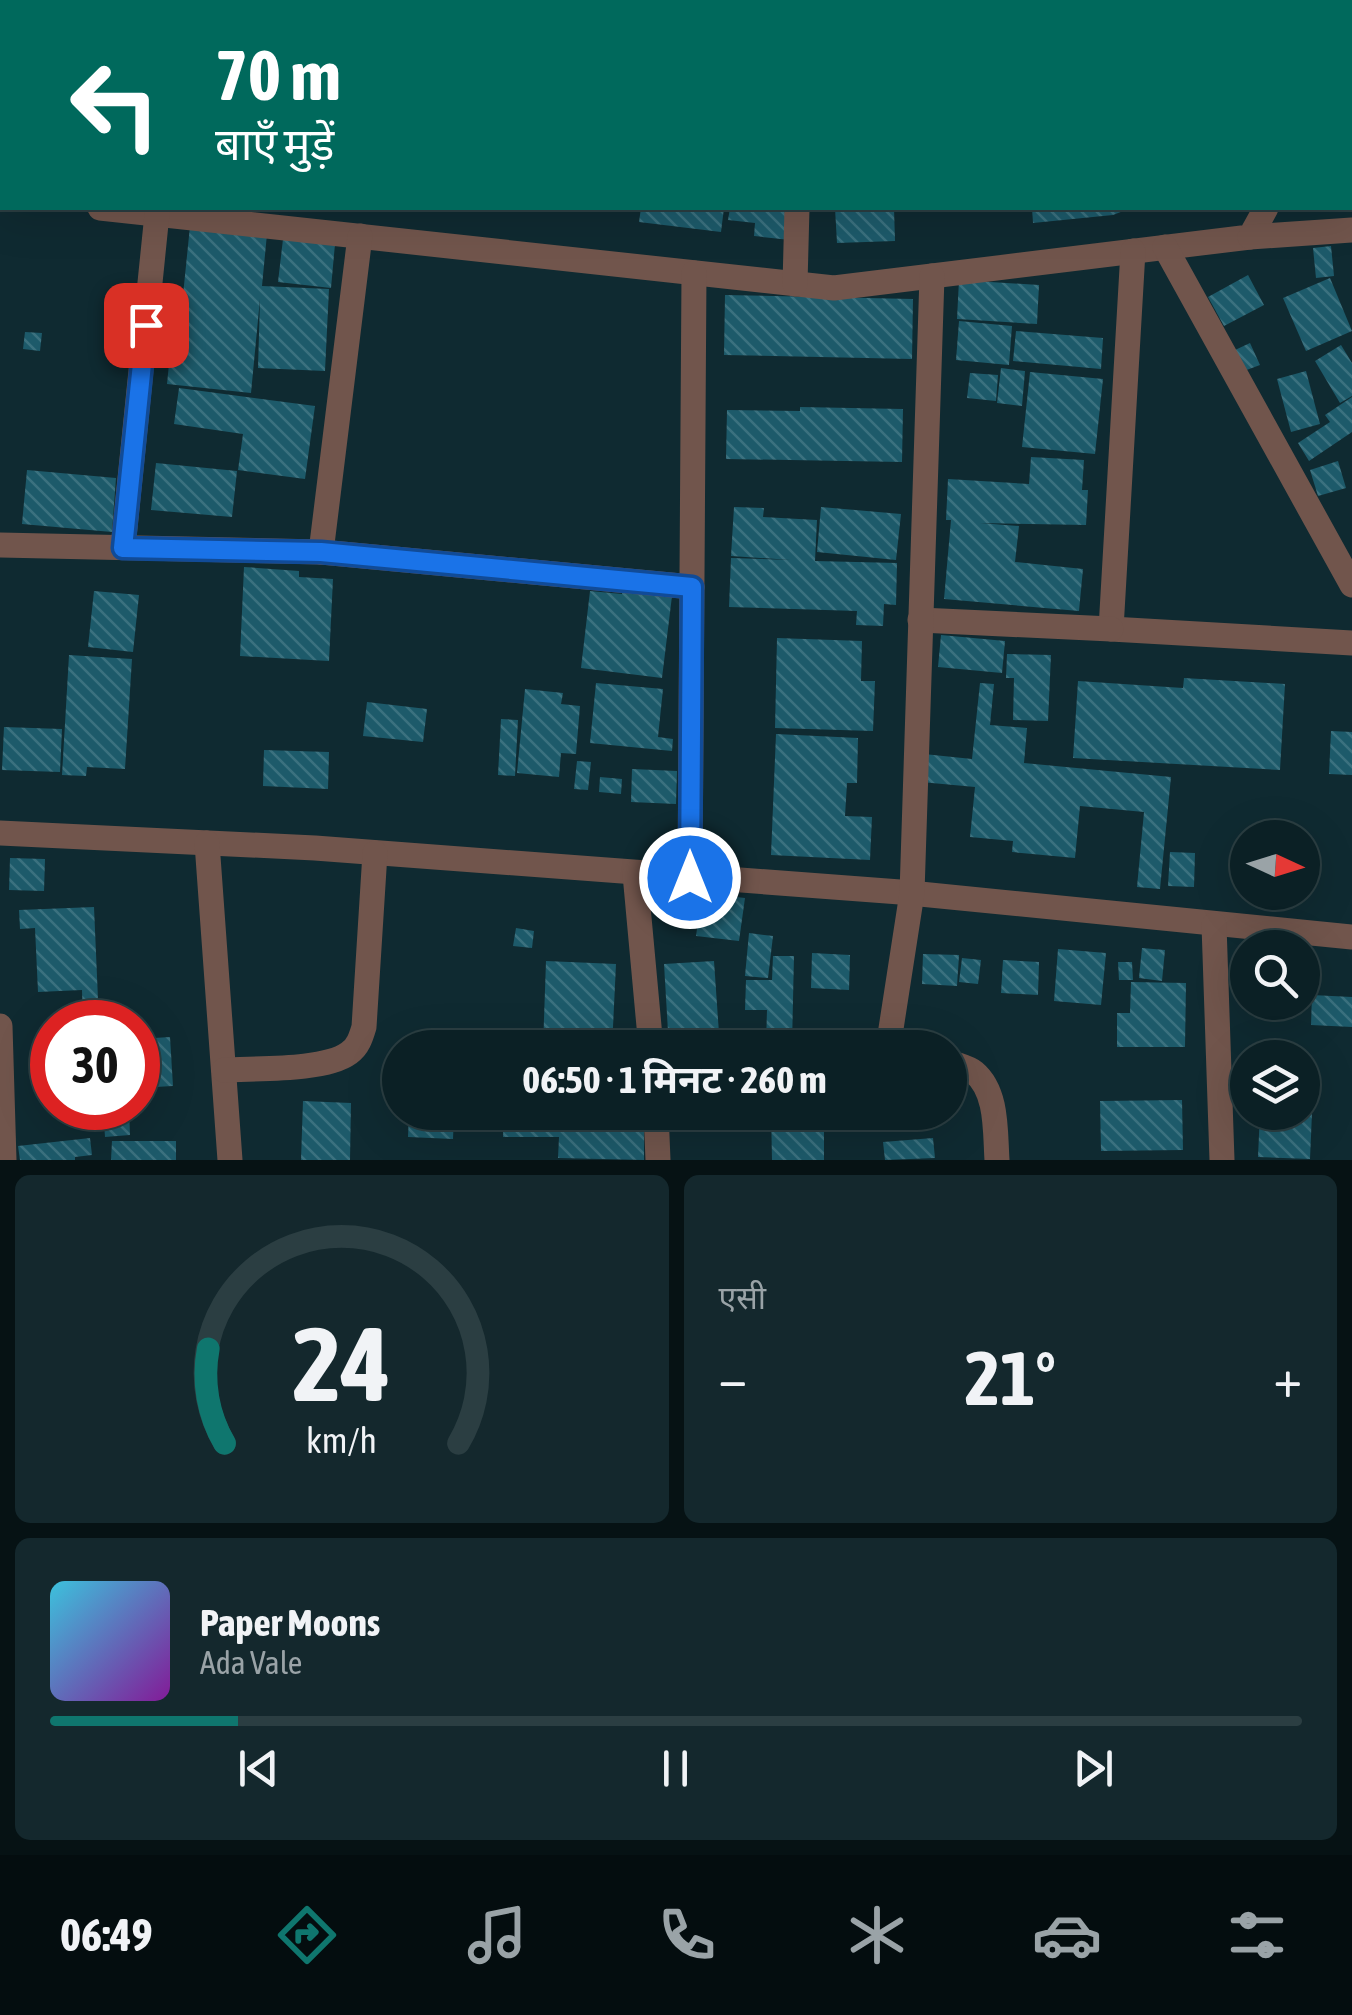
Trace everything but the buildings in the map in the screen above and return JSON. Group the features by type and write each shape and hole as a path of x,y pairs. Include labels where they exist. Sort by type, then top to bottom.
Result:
{"street":[{"path":"119,210 834,288 1250,237 1352,230"},
{"path":"795,284 798,210"},
{"path":"1250,237 1265,210"},
{"path":"123,548 157,214"},
{"path":"321,552 360,236"},
{"path":"1165,247 1352,585"},
{"path":"1111,629 1132,251"},
{"path":"690,878 694,273"},
{"path":"891,1030 912,894 932,276"},
{"path":"0,545 321,552 692,587"},
{"path":"920,620 1352,643"},
{"path":"0,833 376,853 912,894 1352,937"},
{"path":"207,842 230,1160"},
{"path":"224,1070 314,1063 341,1058 352,1051 364,1026 376,853"},
{"path":"635,874 649,1030"},
{"path":"1214,925 1222,1160"},
{"path":"0,1026 4,1160"},
{"path":"967,1069 986,1090 994,1110 997,1160"},
{"path":"657,1130 658,1160"}],"route":[{"path":"146,325 123,548 321,552 692,587 690,878"}]}
